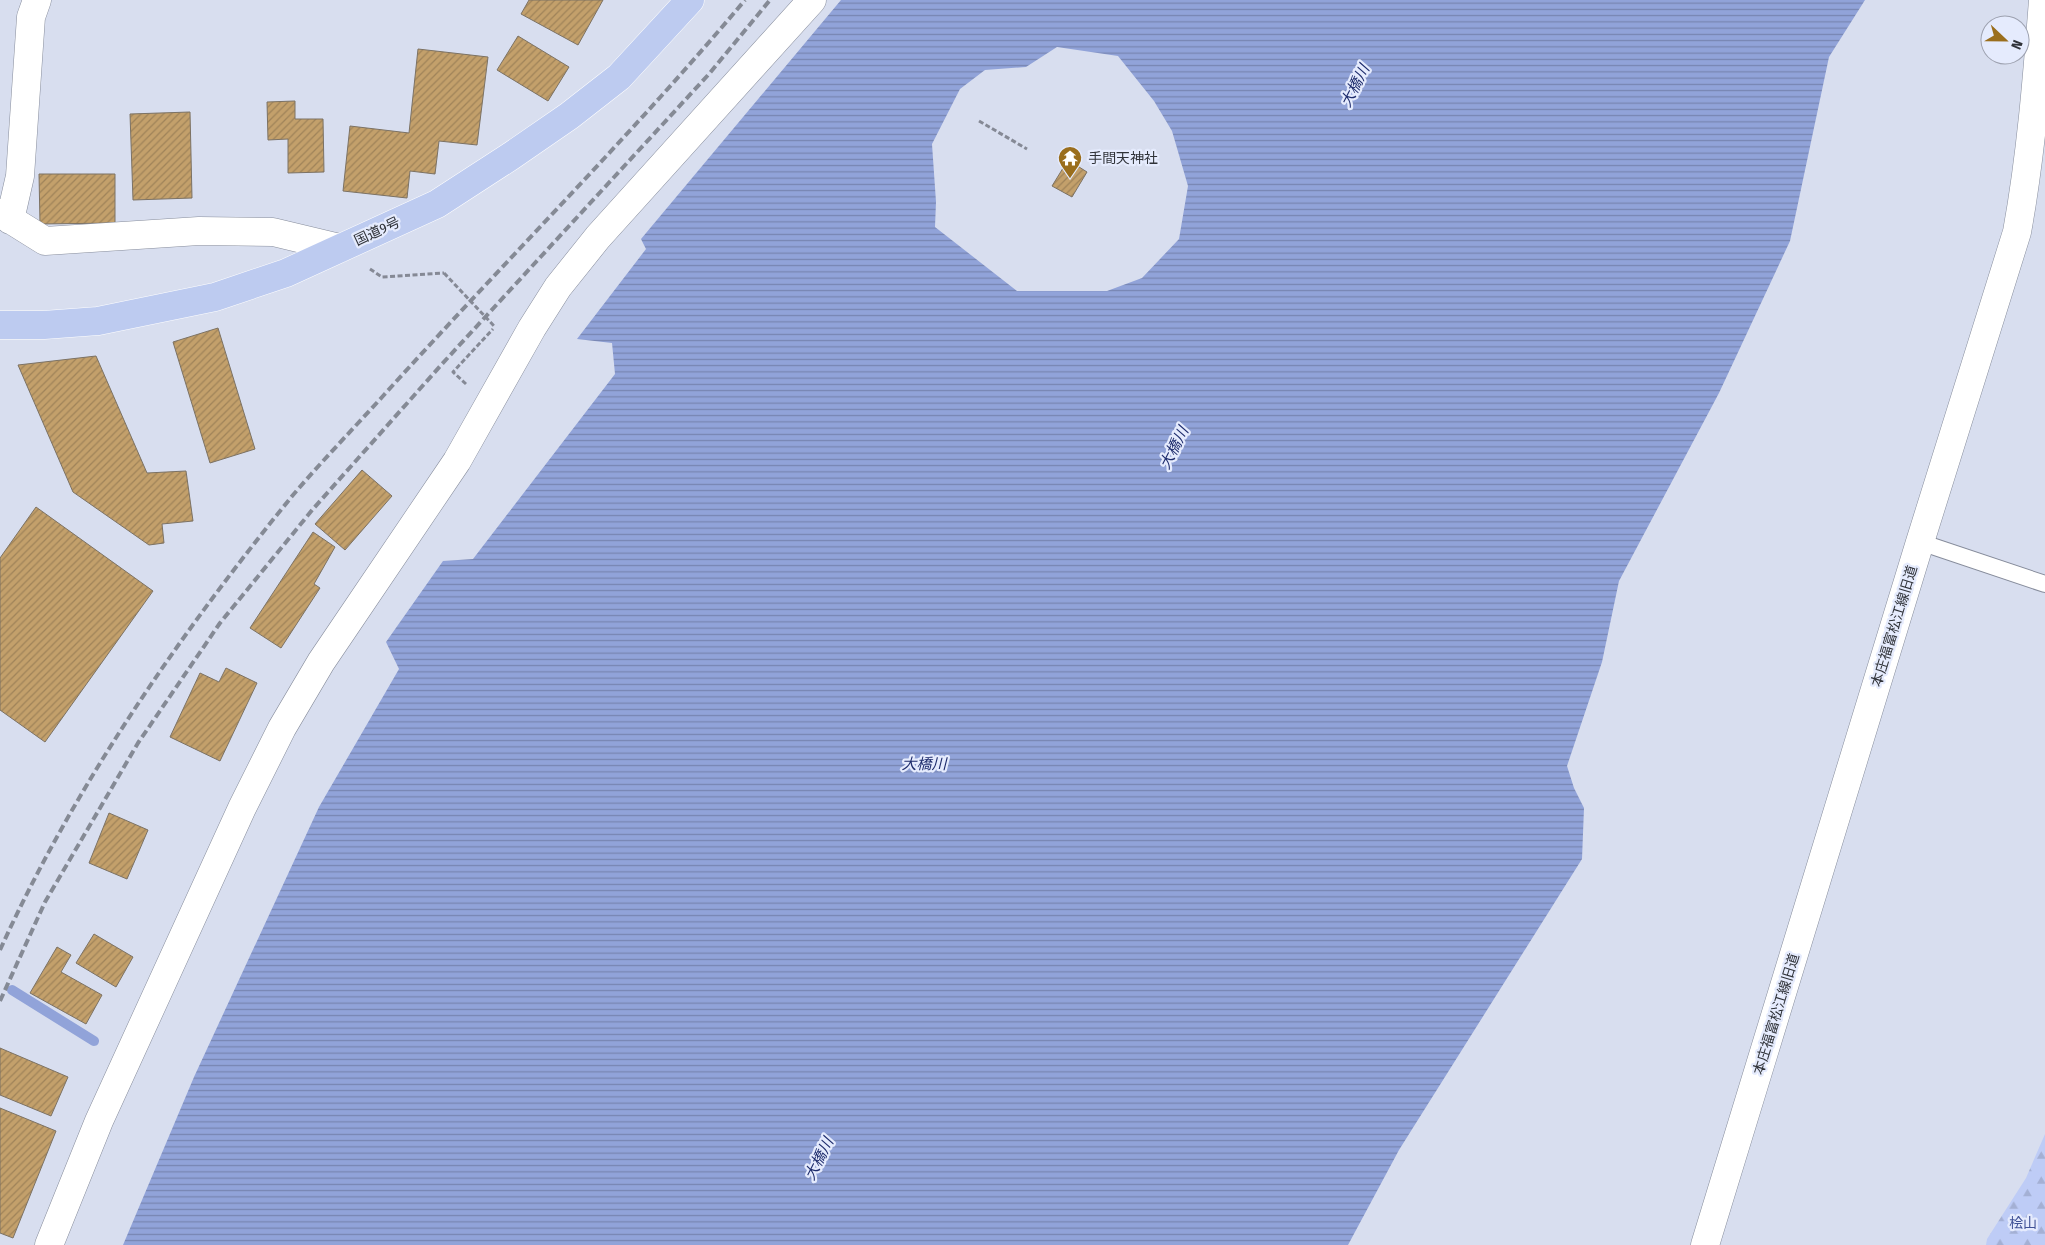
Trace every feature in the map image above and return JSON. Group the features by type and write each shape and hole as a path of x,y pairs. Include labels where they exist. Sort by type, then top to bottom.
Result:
{"highway":[{"name":"国道9号","path":"0,325 44,325 98,321 215,297 286,273 437,204 569,116 619,76 690,0"}],"street":[{"path":"38,0 31,17 20,176 5,216 45,240 199,231 273,232 340,248"},
{"path":"49,1245 99,1121 242,808 282,728 321,662 457,461 532,328 558,287 598,237 812,0"},
{"name":"本庄福富松江線旧道","path":"1705,1245 2017,232 2033,128 2043,0"}],"lane":[{"path":"1920,542 2045,584"}],"path":[{"path":"979,120 1026,149"},
{"path":"382,277 444,273 495,327 453,372"}],"green space":[{"name":"桧山","path":"2045,1134 2045,1245 1986,1245 1987,1239 2026,1178"}],"water":[{"name":"大橋川","path":"841,0 1865,0 1829,57 1790,241 1719,393 1619,581 1602,662 1567,766 1574,788 1584,808 1582,859 1399,1150 1348,1245 123,1245 194,1077 319,807 399,669 386,642 443,561 473,559 615,374 612,343 577,339 646,249 641,239","holes":["1057,47 1118,56 1154,101 1172,131 1188,186 1179,239 1142,278 1107,291 1017,291 935,227 936,202 932,144 960,89 985,70 1026,67"]}],"building":[{"path":"529,0 603,0 578,45 521,14"},
{"path":"518,36 569,67 548,101 497,70"},
{"path":"418,49 488,57 477,145 439,141 435,174 410,171 407,198 343,191 350,126 409,133"},
{"path":"295,101 295,119 323,119 324,172 288,173 288,139 268,140 267,102"},
{"path":"190,112 192,198 133,200 130,114"},
{"name":"手間天神社","path":"1068,160 1087,172 1072,197 1052,186"},
{"path":"39,174 115,174 115,223 40,224"},
{"path":"218,328 255,449 210,463 173,342"},
{"path":"96,356 147,473 186,471 193,521 162,524 164,543 149,545 73,492 18,365"},
{"path":"362,470 392,496 345,550 315,524"},
{"path":"36,507 153,591 45,742 0,710 0,558"},
{"path":"313,532 335,547 314,584 320,588 281,648 250,628"},
{"path":"226,668 257,683 220,761 170,737 200,673 219,682"},
{"path":"109,813 148,830 127,879 89,863"},
{"path":"94,934 133,957 116,987 76,963"},
{"path":"57,947 71,955 61,972 102,995 86,1024 30,993"},
{"path":"0,1048 68,1077 51,1116 0,1095"},
{"path":"0,1108 56,1131 13,1238 0,1233"}],"waterway":[{"path":"12,990 94,1041"}],"railway":[{"path":"0,950 29,889 61,829 96,770 170,657 251,548 315,470 657,101 745,0"},
{"path":"0,1001 45,902 138,743 220,623 313,509 442,364 709,74 770,0"}],"place":[{"name":"手間天神社","path":"1070,179"}]}
